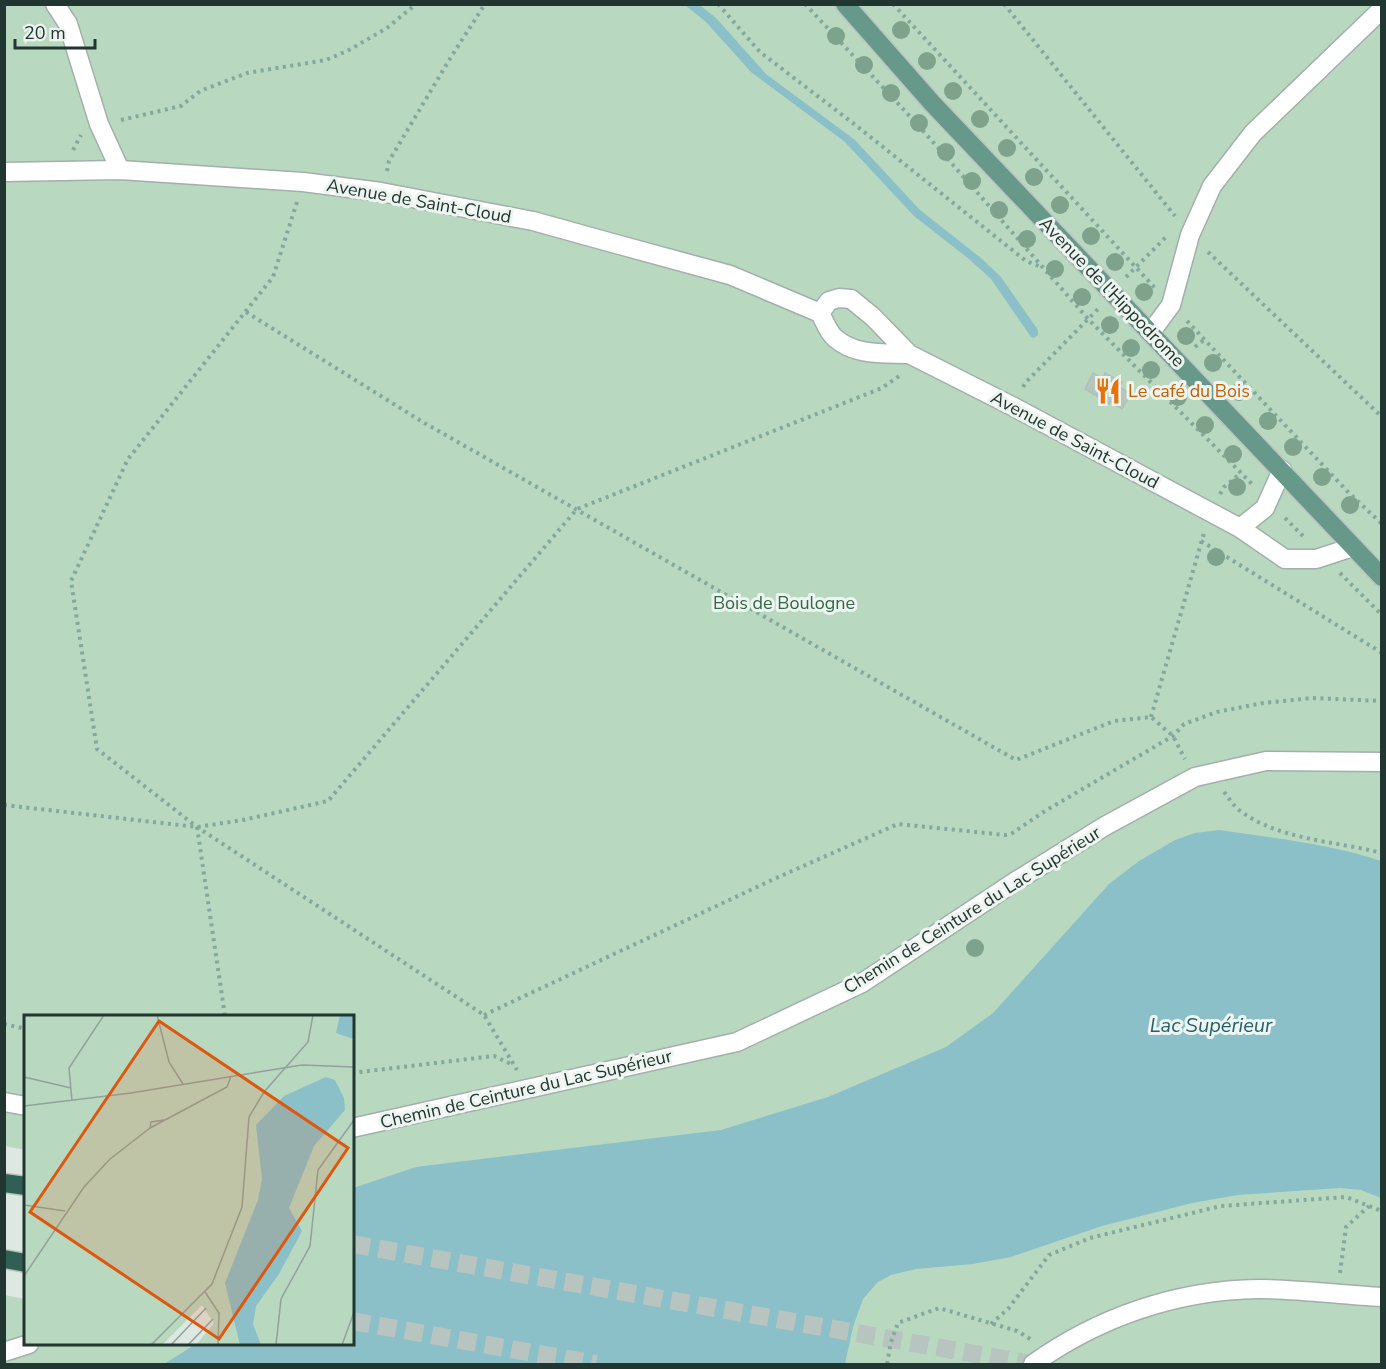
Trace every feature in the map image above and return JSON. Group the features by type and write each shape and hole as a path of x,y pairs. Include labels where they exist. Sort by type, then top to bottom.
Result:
{"highway":[{"path":"4,1183 24,1186"},
{"path":"4,1259 24,1263"}],"main road":[{"name":"Avenue de l'Hippodrome","path":"845,4 932,103 1382,577"}],"street":[{"path":"55,4 68,24 99,124 120,170"},
{"path":"1151,332 1171,304 1185,229 1212,186 1253,133 1382,9"},
{"name":"Avenue de Saint-Cloud","path":"4,172 120,170 303,182 381,192 533,221 730,275 820,313 833,337 846,345 865,353 915,358"},
{"name":"Avenue de Saint-Cloud","path":"820,313 829,301 839,298 851,299 873,316 915,358 1012,406 1240,528 1285,559 1324,558 1353,547"},
{"path":"1240,528 1265,508 1282,470"},
{"name":"Chemin de Ceinture du Lac Supérieur","path":"354,1128 737,1042 862,983 1094,832 1202,775 1266,761 1382,762"},
{"path":"4,1102 24,1106"},
{"path":"1033,1365 1053,1350 1123,1314 1179,1297 1258,1289 1382,1297"},
{"path":"5,1351 26,1345"}],"path":[{"path":"60,171 81,136 99,124 146,116 181,106 200,91 247,73 326,60 350,50 387,28 417,4"},
{"path":"381,192 389,161 485,4"},
{"path":"718,4 759,52 858,127 1026,261 1042,267"},
{"name":"Avenue de l'Hippodrome","path":"805,4 918,125 1089,320 1241,473 1224,487 1210,512"},
{"name":"Avenue de l'Hippodrome","path":"893,4 1135,268 1205,339 1348,492 1382,524"},
{"path":"1004,4 1185,229 1382,417"},
{"path":"303,182 273,277 129,459 71,581 97,749 197,826 484,1015 528,1089"},
{"path":"1126,277 1185,229"},
{"path":"1012,406 1027,381 1098,309"},
{"path":"246,312 421,421 559,500 578,508 1016,760 1114,721 1151,717 1173,736 1202,775 1239,809 1262,823 1292,834 1382,853"},
{"path":"1195,347 1205,339"},
{"path":"4,805 197,826 243,820 328,801 578,508 882,388 915,358"},
{"path":"1151,717 1210,512"},
{"path":"1201,541 1382,653"},
{"path":"1324,558 1382,615"},
{"path":"484,1015 774,879 898,824 1011,834 1045,811 1173,736 1184,724 1217,712 1263,703 1312,698 1382,701"},
{"path":"197,826 225,1015"},
{"path":"4,1024 24,1029"},
{"path":"354,1073 494,1056 514,1065"},
{"path":"991,1324 1008,1309 1049,1256 1090,1238 1221,1206 1346,1197 1382,1211"},
{"path":"1338,1294 1346,1227 1369,1206"},
{"path":"887,1365 891,1342 898,1323 939,1308 1017,1331 1053,1350"}],"green space":[{"name":"Bois de Boulogne","path":"4,5 1381,5 1381,1364 5,1364 5,1295 24,1299 24,1345 354,1345 354,1015 24,1015 24,1150 5,1146"}],"water":[{"path":"685,5 700,5 717,19 766,74 855,140 920,210 981,258 1001,277 1038,330 1038,335 1031,337 991,279 914,216 845,142 751,72 706,22"},
{"name":"Lac Supérieur","path":"1219,830 1281,839 1322,846 1381,861 1381,1198 1361,1190 1340,1188 1238,1195 1192,1203 1102,1226 1011,1257 973,1264 916,1269 891,1275 878,1282 863,1299 853,1327 845,1364 164,1364 194,1345 354,1345 354,1188 416,1167 721,1130 828,1097 946,1047 993,1013 1109,884 1139,861 1175,840 1195,833"}],"building":[{"name":"Le café du Bois","path":"1093,373 1103,379 1105,373 1122,382 1119,387 1131,393 1122,409 1085,389"}],"tunnel":[{"path":"354,1244 1032,1364"},
{"path":"354,1321 596,1364"}],"place":[{"name":"Le café du Bois","path":"1108,391"}]}
